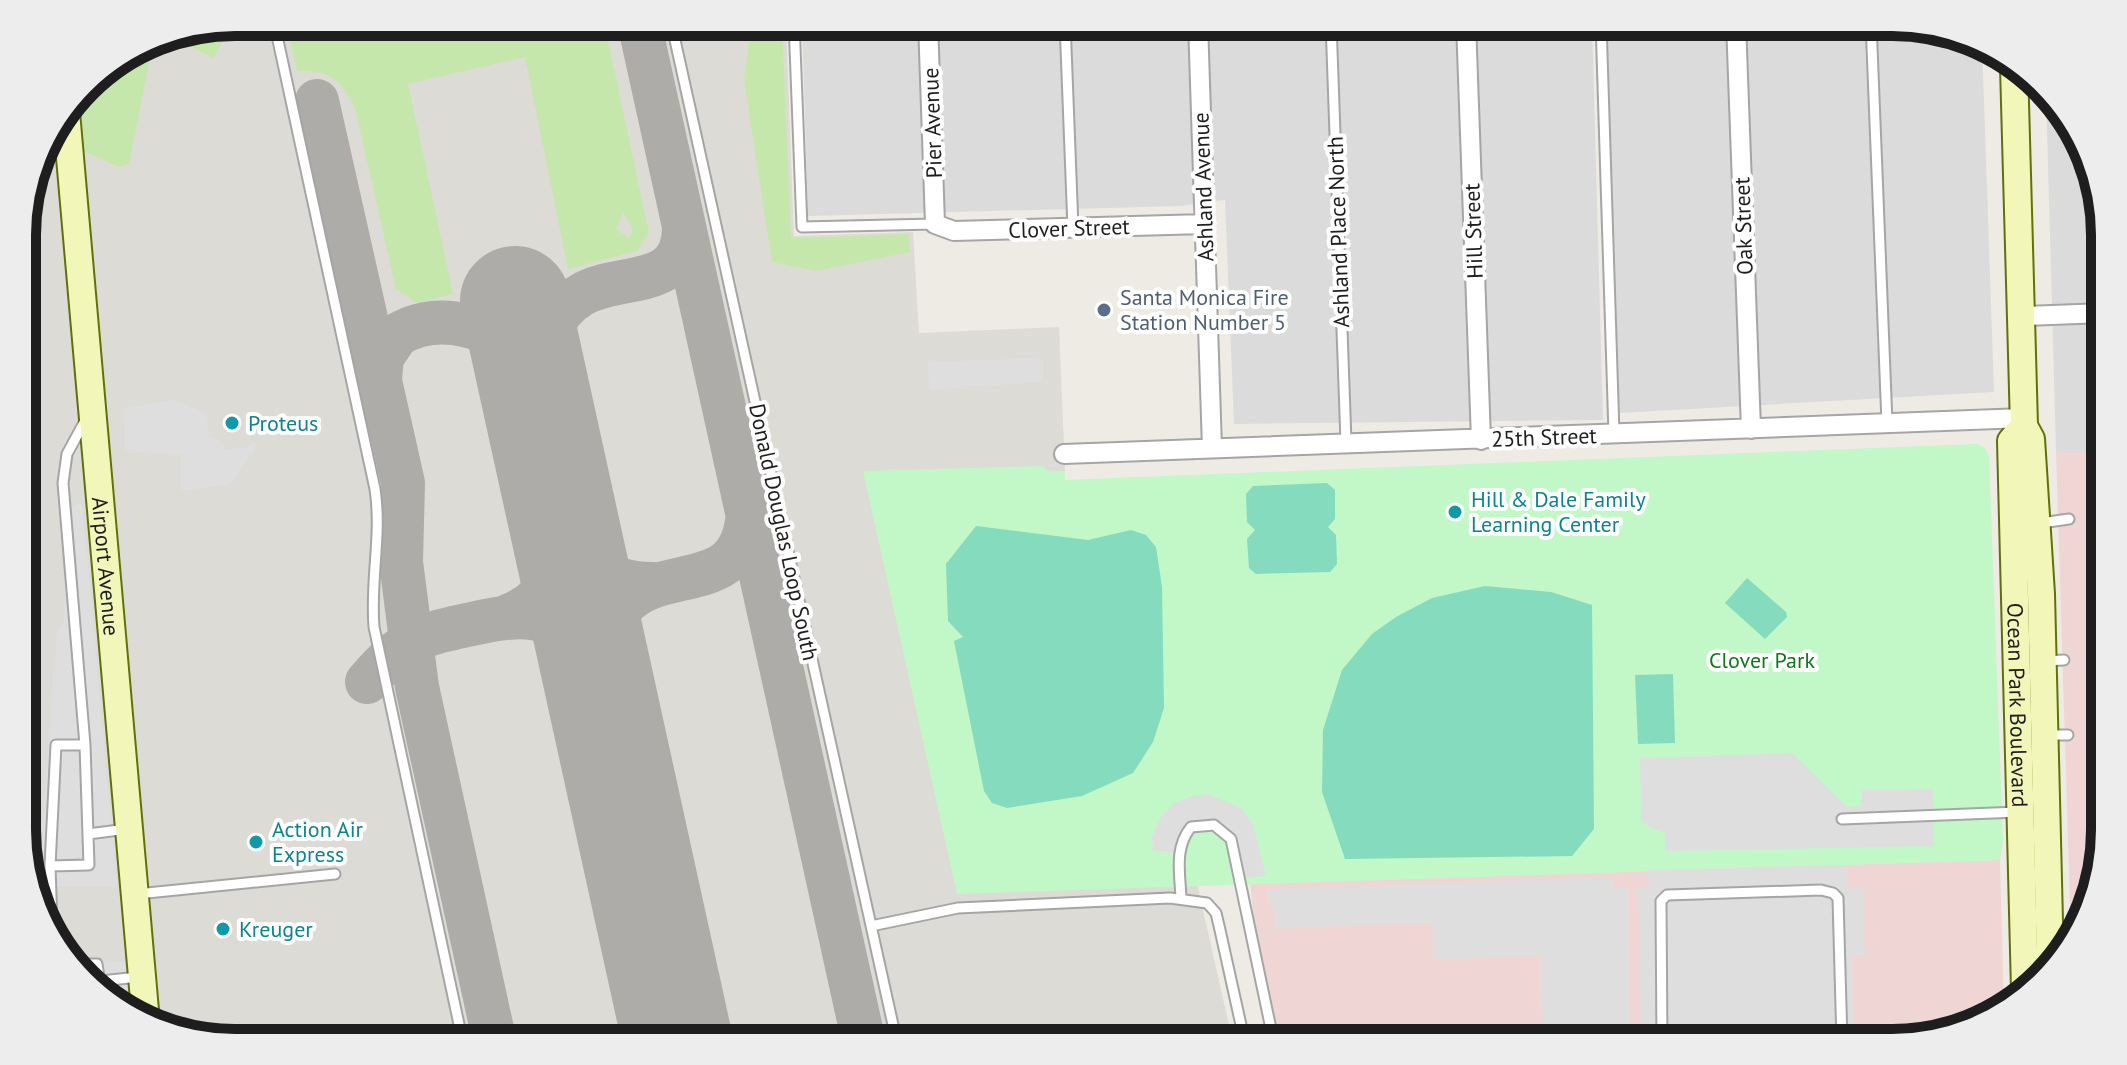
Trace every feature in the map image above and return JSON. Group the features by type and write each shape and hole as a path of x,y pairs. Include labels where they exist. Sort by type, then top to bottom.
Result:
{"street":[{"name":"Pier Avenue","path":"928,36 935,224"},
{"name":"Ashland Avenue","path":"1198,36 1212,448"},
{"name":"Hill Street","path":"1467,36 1481,440"},
{"name":"Oak Street","path":"1737,36 1751,429"},
{"name":"Ocean Park Boulevard","path":"2014,78 2024,422 2031,439 2036,524 2053,661 2056,735 2050,951"},
{"name":"Airport Avenue","path":"67,127 144,1008"},
{"name":"Clover Street","path":"935,224 954,231 1205,224"},
{"path":"2022,316 2091,313"},
{"name":"25th Street","path":"1064,454 1887,423 2024,422"},
{"name":"Ocean Park Boulevard","path":"2024,422 2011,441 2025,978"}],"lane":[{"path":"277,36 375,489 377,529 371,579 374,627 460,1029"},
{"name":"Donald Douglas Loop South","path":"674,36 894,1029"},
{"path":"795,36 802,227 935,224"},
{"path":"1066,36 1073,228"},
{"name":"Ashland Place North","path":"1332,36 1346,442"},
{"path":"1601,36 1614,434"},
{"path":"1872,36 1887,423"},
{"path":"50,866 89,865 85,745 63,483 67,454 76,443 91,407"},
{"path":"2036,524 2069,519"},
{"path":"51,907 50,866 56,745 85,745"},
{"path":"1842,819 2019,812"},
{"path":"1181,898 1179,854 1182,838 1191,827 1214,825 1231,839 1271,1029"},
{"path":"88,834 127,829"},
{"path":"134,894 335,874"},
{"path":"1662,1029 1661,901 1667,895 1821,890 1838,898 1842,1029"},
{"path":"871,926 958,908 1170,898 1207,903 1216,913 1242,1029"},
{"path":"88,964 97,964 99,975"},
{"path":"109,983 141,977"}],"shaded area":[{"path":"235,36 787,36 794,236 913,232 919,333 1059,327 1065,471 1049,472 957,893 1197,883 1230,1029 235,1029 183,1022 147,1009 114,988 77,951 51,906 43,882 36,830 40,194 51,159 69,124 94,94 124,69 171,47 196,40"},
{"path":"802,36 1592,36 1603,420 1234,424 1225,200 1181,206 808,216"},
{"path":"1607,36 1892,36 1944,43 1982,57 1994,392 1619,413"},
{"path":"2046,110 2076,159 2084,183 2091,235 2091,451 2056,451"},
{"path":"38,206 36,428 36,222"},
{"path":"1042,358 1042,382 929,390 928,362"},
{"path":"174,400 206,413 209,436 221,442 225,449 244,448 255,442 255,450 230,484 181,491 182,455 125,451 124,408"},
{"path":"2056,451 2091,451 2091,830 2087,869 2070,919"},
{"path":"82,503 117,887 45,887 40,865 57,631 64,621 67,509"},
{"path":"1792,753 1847,807 1862,806 1862,790 1933,789 1934,846 1665,851 1665,834 1641,822 1640,758"},
{"path":"1208,794 1241,808 1253,824 1266,876 1239,878 1231,839 1214,825 1191,827 1179,854 1153,851 1152,837 1160,818 1173,804 1192,796"},
{"path":"2000,860 2004,995 1956,1018 1905,1029 1266,1029 1250,882"},
{"path":"1846,865 1847,888 1863,887 1865,955 1852,955 1854,1029 1641,1029 1638,888 1649,888 1648,870"},
{"path":"1612,877 1613,889 1627,887 1630,1029 1543,1029 1541,956 1434,960 1432,923 1275,929 1276,918 1269,901 1269,889"},
{"path":"124,961 127,998 94,971 88,964"}],"green space":[{"path":"289,36 607,36 649,233 637,251 568,269 525,57 408,84 453,294 417,303 396,289 355,108 338,82 318,72 297,71","holes":["623,212 633,230 629,238 616,229"]},
{"path":"750,36 783,36 791,238 909,234 910,252 816,271 772,262 744,80"},
{"path":"225,37 213,58 184,43"},
{"path":"151,54 129,164 119,167 83,151 80,110 124,69"},
{"name":"Clover Park","path":"1977,444 1985,448 1989,456 2003,841 2000,860 957,894 863,471 1043,466 1049,472 1065,471 1065,480"},
{"path":"1327,483 1335,490 1335,519 1328,527 1336,535 1337,564 1330,572 1256,574 1249,568 1247,539 1255,530 1247,522 1246,494 1253,486"},
{"path":"976,526 1088,540 1131,530 1146,535 1156,547 1162,587 1164,708 1153,742 1133,773 1082,796 1007,808 992,803 984,791 954,641 963,637 948,621 946,564"},
{"path":"1747,578 1786,612 1787,617 1765,639 1725,603"},
{"path":"1485,586 1551,592 1592,605 1594,829 1572,856 1345,859 1322,792 1323,730 1342,670 1372,634 1396,617 1432,598"},
{"path":"1673,674 1675,743 1638,744 1635,675"}],"taxiway":[{"path":"642,36 861,1029"},
{"path":"317,101 403,483 401,562 417,687 492,1029"},
{"path":"532,378 549,331 571,302 596,288 661,271 673,262 681,248 684,227"},
{"path":"380,379 382,357 397,335 431,323 449,323 484,331 515,349 528,361"},
{"path":"562,515 578,545 596,567 621,580 655,584"},
{"path":"508,616 537,599 553,576 561,548 562,515"},
{"path":"598,679 607,633 624,605 646,589 720,567 737,550 747,521"},
{"path":"367,682 402,647 413,641 453,628 515,617 548,622 562,630 586,658 598,679"}],"runway":[{"path":"515,301 675,1029"}],"place":[{"name":"Santa Monica Fire Station Number 5","path":"1104,310"},
{"name":"Proteus","path":"232,423"},
{"name":"Hill & Dale Family Learning Center","path":"1455,512"},
{"name":"Action Air Express","path":"256,842"},
{"name":"Kreuger","path":"223,929"}]}
